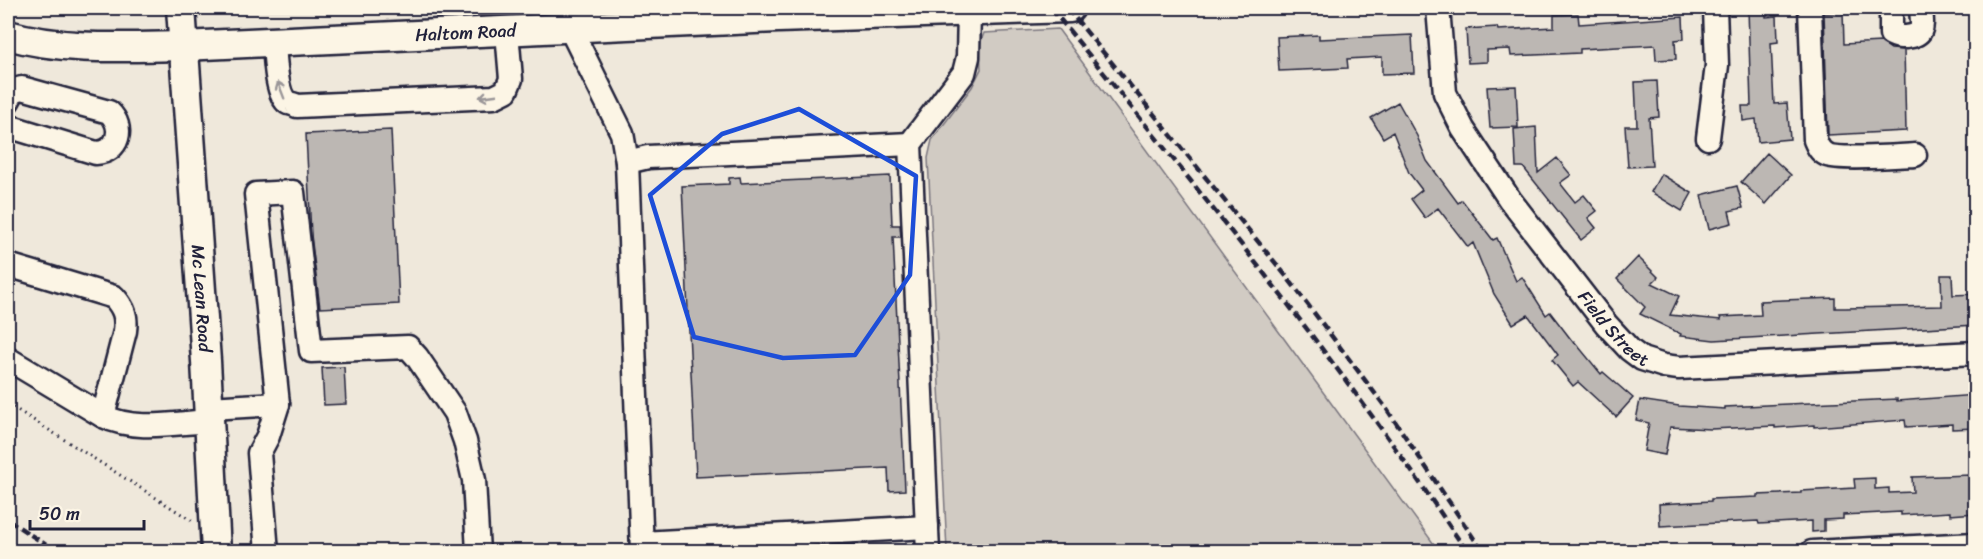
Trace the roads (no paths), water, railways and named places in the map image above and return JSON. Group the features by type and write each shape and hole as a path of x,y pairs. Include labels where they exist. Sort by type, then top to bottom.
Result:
{"main road":[{"name":"Mc Lean Road","path":"181,8 216,544"},
{"name":"Haltom Road","path":"8,35 24,40 92,47 183,46 507,32 570,28 659,16 1070,8"}],"street":[{"name":"Field Street","path":"1438,8 1445,93 1462,129 1510,200 1606,324 1642,360 1679,368 1976,353"},
{"path":"1708,138 1717,64 1715,8"},
{"path":"1810,8 1815,140 1819,149 1828,155 1844,157 1914,155"},
{"path":"1891,8 1892,34 1898,37 1916,36 1919,33 1921,8"},
{"path":"928,552 910,144 964,73 968,57 969,11"},
{"path":"570,28 622,133 627,162 642,547 927,527"},
{"path":"274,43 278,80 284,98 288,103 297,106 494,97 506,91 511,79 507,32"},
{"path":"8,101 14,90 22,88 110,112 120,128 112,148 96,153 8,126"},
{"path":"627,162 648,157 910,144"},
{"path":"267,552 259,453 268,436 279,404 256,194 293,192 311,351 408,347 417,357 455,412 465,441 474,480 477,552"},
{"path":"8,265 114,297 121,305 126,319 125,331 103,416"},
{"path":"8,359 116,422 137,425 279,404"},
{"path":"1812,552 1976,544"}],"railway":[{"path":"1051,8 1265,275 1369,411 1467,552"},
{"path":"1067,8 1287,277 1386,408 1483,552"},
{"path":"8,520 57,552"}]}
